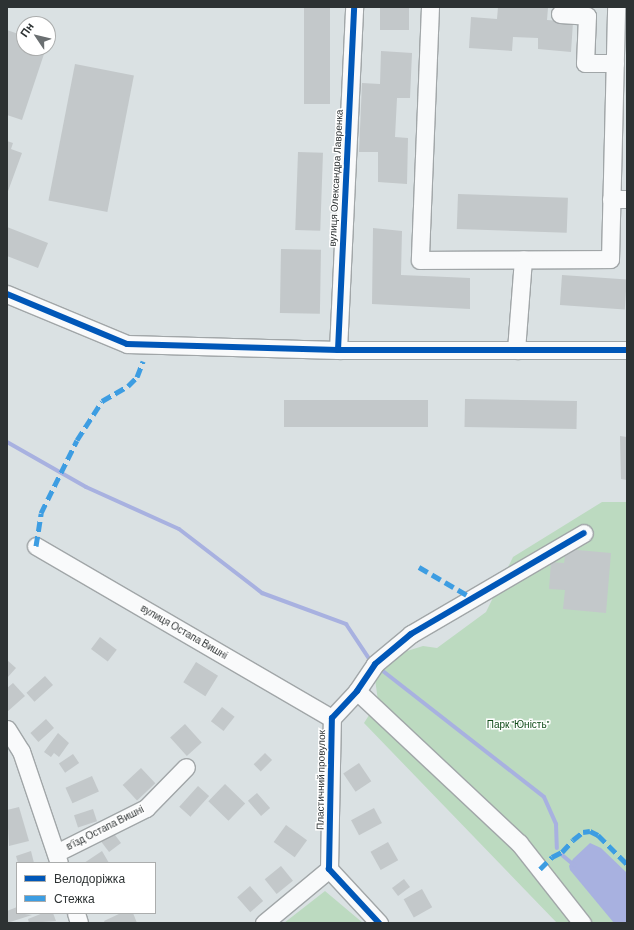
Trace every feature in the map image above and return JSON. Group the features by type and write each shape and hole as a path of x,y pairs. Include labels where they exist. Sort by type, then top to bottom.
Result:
{"street":[{"name":"вулиця Олександра Лавренка","path":"338,350 354,7"},
{"path":"430,7 420,260 610,259 619,199 619,53 616,7"},
{"path":"560,14 588,16 585,64 619,53"},
{"path":"516,350 523,260"},
{"path":"7,294 127,344 338,350 627,350"},
{"name":"Пластичний провулок","path":"329,869 332,718 357,691 375,664 411,634 584,533"},
{"name":"вулиця Остапа Вишні","path":"36,546 332,718"},
{"path":"357,691 520,843 582,923"},
{"path":"7,729 21,750 58,858"},
{"name":"в’їзд Остапа Вишні","path":"58,858 146,808 186,767"},
{"path":"264,923 329,869 379,923"}],"green space":[{"name":"Парк \"Юність\"","path":"602,502 627,502 627,923 557,923 364,723 378,701 375,679 389,663 407,651 423,646 437,648 486,612 513,557"},
{"path":"325,891 363,923 284,923"}],"water":[{"path":"590,843 601,848 627,873 627,923 614,923 570,870 569,866 573,859"}],"building":[{"path":"304,7 330,7 330,104 304,104"},
{"path":"380,7 409,7 409,30 380,30"},
{"path":"498,7 548,8 547,20 573,22 571,52 538,49 538,38 513,37 512,51 469,48 471,17 497,19"},
{"path":"625,7 627,7 627,34 623,34"},
{"path":"7,30 16,33 16,56 43,56 22,120 7,115"},
{"path":"381,51 412,53 410,98 397,98 395,137 408,138 407,184 378,182 378,152 359,152 362,83 380,84"},
{"path":"75,64 134,75 107,212 48,200"},
{"path":"7,141 13,143 11,149 22,153 7,194"},
{"path":"298,152 323,153 320,231 295,230"},
{"path":"458,194 568,198 567,233 457,229"},
{"path":"7,227 48,243 38,268 7,256"},
{"path":"373,228 402,231 401,275 470,278 470,309 372,304"},
{"path":"281,249 321,250 320,314 280,313"},
{"path":"562,275 627,280 625,309 560,305"},
{"path":"465,399 577,401 576,429 465,427"},
{"path":"284,400 428,400 428,427 284,427"},
{"path":"620,436 627,437 627,480 621,479"},
{"path":"566,549 611,553 606,613 563,609 565,590 549,589 551,562 564,563"},
{"path":"100,637 117,650 108,662 91,649"},
{"path":"7,660 16,668 7,678"},
{"path":"196,662 218,676 205,696 183,682"},
{"path":"45,676 53,685 34,702 26,693"},
{"path":"13,683 25,696 7,712 7,688"},
{"path":"222,707 235,717 224,731 211,721"},
{"path":"46,719 54,728 38,742 30,733"},
{"path":"185,724 202,743 187,756 170,737"},
{"path":"58,733 69,743 59,757 54,753 51,757 44,752"},
{"path":"265,753 272,760 261,771 254,764"},
{"path":"73,754 79,763 65,773 59,764"},
{"path":"359,763 371,781 356,792 343,774"},
{"path":"141,768 155,783 137,800 123,785"},
{"path":"92,776 99,792 72,803 66,788"},
{"path":"225,784 245,803 228,821 208,801"},
{"path":"198,786 209,796 190,817 179,807"},
{"path":"257,793 270,808 261,816 248,801"},
{"path":"19,807 29,841 9,846 7,810"},
{"path":"374,808 382,823 359,835 351,820"},
{"path":"93,809 97,821 78,828 74,815"},
{"path":"286,825 307,840 295,857 274,842"},
{"path":"112,831 121,843 109,852 100,840"},
{"path":"388,842 398,860 381,870 371,852"},
{"path":"31,851 34,862 18,862 16,856"},
{"path":"102,851 108,862 86,862"},
{"path":"281,866 293,881 277,894 265,879"},
{"path":"404,879 410,887 398,896 392,888"},
{"path":"250,886 263,901 250,912 237,897"},
{"path":"422,889 432,907 414,918 404,899"},
{"path":"16,907 16,914 32,915 7,923 7,911"},
{"path":"40,914 53,914 56,921 29,923 28,919"},
{"path":"119,914 133,914 137,923 105,923 104,921"}],"waterway":[{"path":"7,442 86,487 179,529 262,593 346,624 370,660"},
{"path":"379,668 544,797 556,824 557,848"},
{"path":"562,855 574,865"}],"marked path":[{"path":"36,546 41,513 77,440 102,401 128,386 137,377 143,361"},
{"path":"419,567 472,598"},
{"path":"540,869 552,857 562,852 583,832 590,831 598,835 627,864"}],"cycle path":[{"path":"338,350 354,7"},
{"path":"7,294 127,344 338,350 627,350"},
{"path":"379,923 329,869 332,718 357,691 375,664 411,634 584,533"}]}
